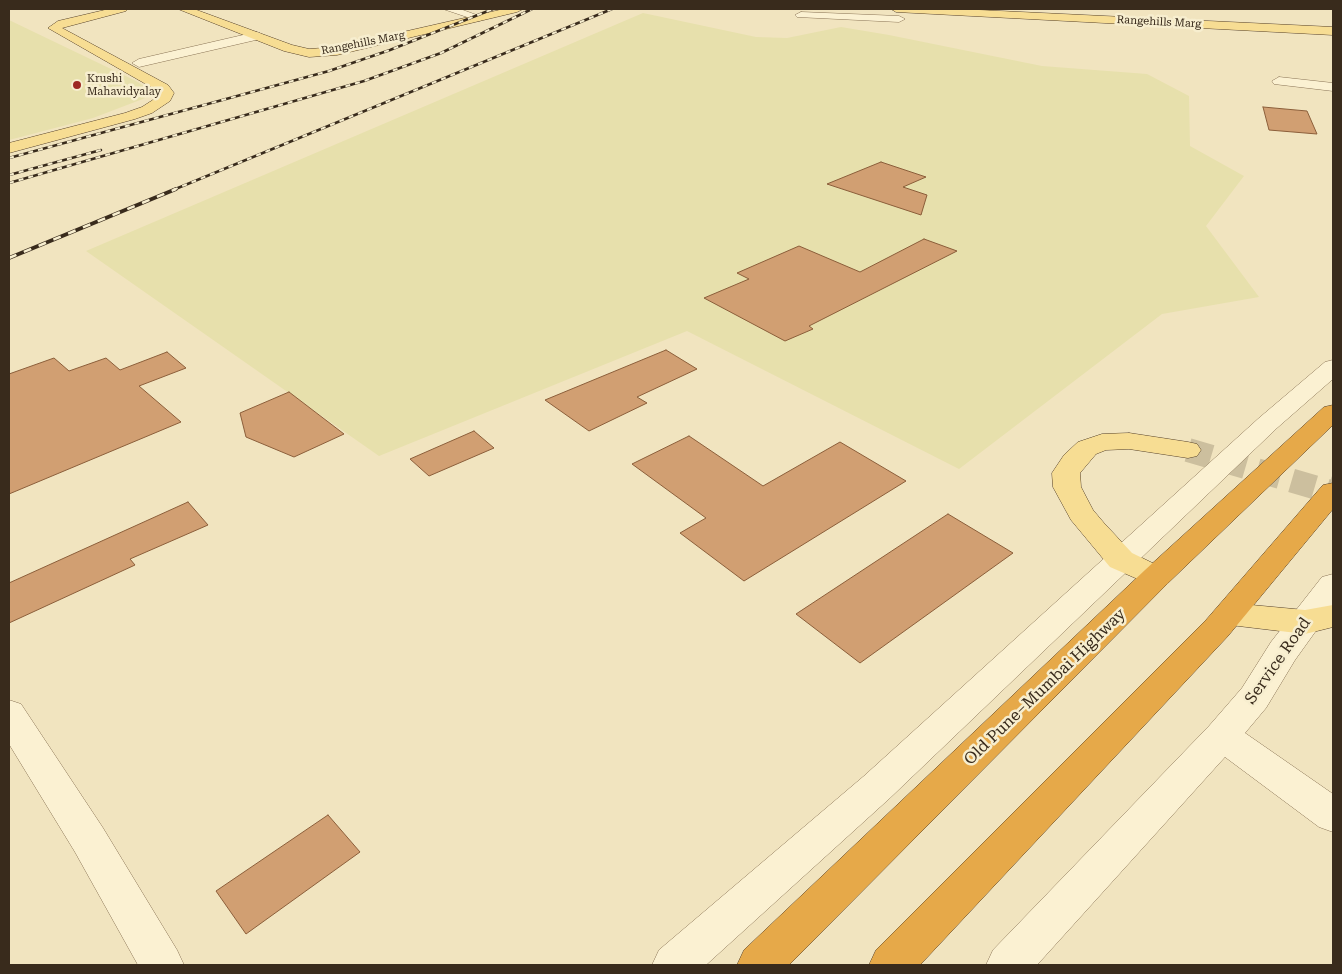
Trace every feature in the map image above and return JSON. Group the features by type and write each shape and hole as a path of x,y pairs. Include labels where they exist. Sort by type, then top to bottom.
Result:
{"highway":[{"name":"Old Pune–Mumbai Highway","path":"759,965 1156,577 1333,412"},
{"path":"891,965 1230,614 1329,502"}],"main road":[{"path":"9,148 130,116 147,110 165,98 167,93 163,88 54,28 71,21 122,9"},
{"name":"Rangehills Marg","path":"184,9 297,51 322,53 476,13 493,14 517,9"},
{"name":"Rangehills Marg","path":"897,14 1333,31"},
{"path":"1156,577 1121,560 1081,514 1067,487 1066,474 1073,461 1087,448 1102,442 1129,441 1188,450"},
{"path":"1230,614 1319,619"}],"street":[{"path":"449,9 476,13"},
{"path":"801,15 843,13 897,14"},
{"path":"139,63 256,36"},
{"path":"1279,81 1333,88"},
{"path":"674,965 877,787 1268,423 1333,367"},
{"name":"Service Road","path":"1008,965 1222,736 1254,698 1283,651 1319,619 1333,584"},
{"path":"9,714 89,840 162,965"},
{"path":"1222,736 1333,815"}],"shaded area":[{"path":"643,13 756,37 787,38 841,27 1042,66 1147,74 1189,96 1190,146 1244,176 1206,226 1259,297 1162,314 959,469 687,331 379,456 86,251"},
{"name":"Krushi Mahavidyalay","path":"9,20 136,81 150,90 148,97 93,118 9,140"}],"building":[{"path":"1263,107 1307,111 1317,134 1269,130"},
{"path":"881,162 926,177 903,187 927,195 921,215 827,184"},
{"path":"924,239 957,251 809,326 813,329 785,341 704,298 749,279 737,273 799,246 860,272"},
{"path":"666,350 697,369 637,397 647,403 589,431 545,400"},
{"path":"167,352 186,368 139,386 181,422 9,494 9,374 54,358 69,371 106,358 120,370"},
{"path":"289,392 344,434 294,457 246,437 240,413"},
{"path":"474,431 494,448 429,476 410,459"},
{"path":"689,436 763,486 840,442 906,481 744,581 680,533 706,518 632,464"},
{"path":"188,502 208,525 130,559 135,565 9,623 9,583"},
{"path":"948,514 1013,553 860,663 796,614"},
{"path":"328,815 360,852 246,934 216,891"}],"tunnel":[{"path":"1188,450 1331,492"},
{"path":"1327,491 1333,493"}],"railway":[{"path":"9,158 329,71 390,50 493,9"},
{"path":"9,183 364,81 441,53 532,9"},
{"path":"173,190 612,9"},
{"path":"9,175 101,150"},
{"path":"9,258 176,189"}],"place":[{"name":"Krushi Mahavidyalay","path":"77,85"}]}
